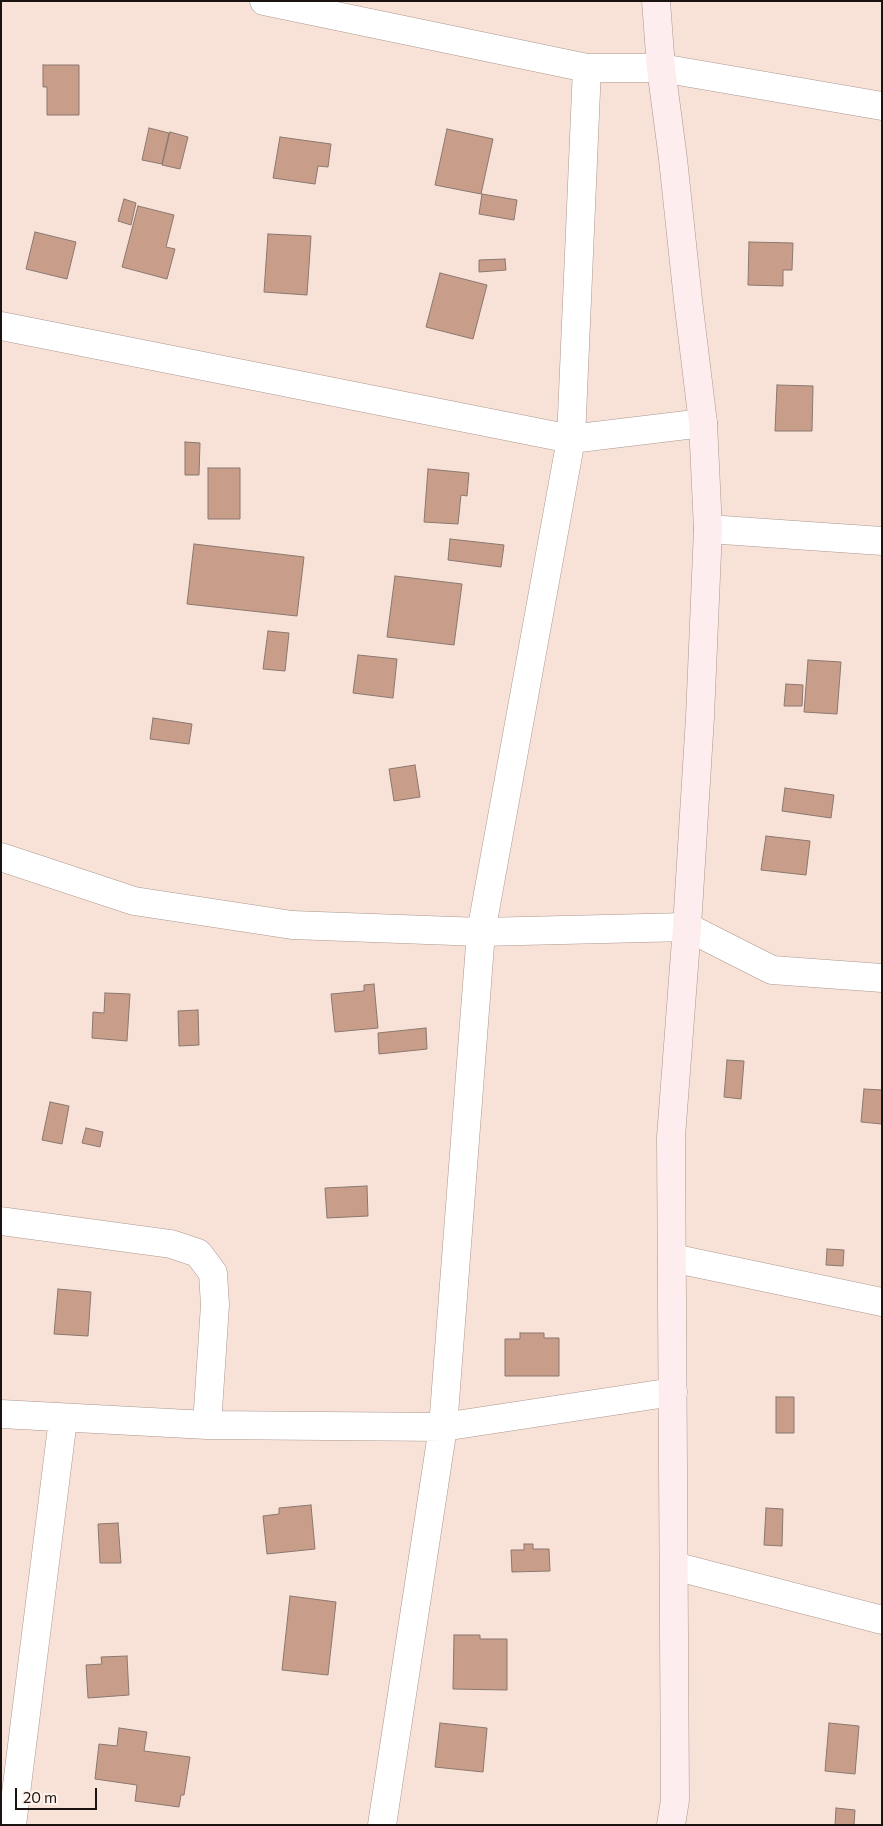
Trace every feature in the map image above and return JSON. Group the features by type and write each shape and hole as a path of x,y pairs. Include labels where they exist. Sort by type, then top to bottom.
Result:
{"street":[{"path":"264,1 587,68 661,68 882,106"},
{"path":"656,1 661,68 703,423 708,528 700,718 671,1138 675,1800 671,1825"},
{"path":"382,1825 442,1427 481,932 571,439 587,68"},
{"path":"1,326 571,439 703,423"},
{"path":"708,528 882,541"},
{"path":"1,858 134,901 292,925 481,932 687,926 772,970 882,978"},
{"path":"1,1221 171,1244 198,1254 213,1273 216,1305 207,1425"},
{"path":"672,1258 882,1302"},
{"path":"1,1414 207,1425 442,1427 673,1392"},
{"path":"12,1825 63,1418"},
{"path":"674,1566 882,1620"}],"building":[{"path":"43,65 79,65 79,115 47,115 47,87 43,87"},
{"path":"149,128 169,133 162,164 142,160"},
{"path":"447,129 493,139 481,194 435,185"},
{"path":"170,132 188,137 180,169 162,165"},
{"path":"280,137 331,144 328,167 318,166 315,184 273,178"},
{"path":"482,194 517,200 514,220 479,214"},
{"path":"124,199 136,203 131,225 118,221"},
{"path":"138,206 174,215 166,247 175,249 167,279 122,267"},
{"path":"35,232 76,242 67,279 26,269"},
{"path":"268,234 311,236 307,295 264,292"},
{"path":"749,242 793,243 792,270 783,270 783,286 748,285"},
{"path":"505,259 506,270 479,272 479,260"},
{"path":"440,273 487,285 473,339 426,327"},
{"path":"777,385 813,386 812,431 775,431"},
{"path":"185,442 200,443 199,475 185,475"},
{"path":"208,468 240,468 240,519 208,519"},
{"path":"428,469 469,473 467,496 461,495 458,524 424,522"},
{"path":"450,539 504,545 501,567 448,560"},
{"path":"194,544 304,557 297,616 187,604"},
{"path":"395,576 462,584 454,645 387,637"},
{"path":"268,631 289,633 285,671 263,669"},
{"path":"358,655 397,659 393,698 353,693"},
{"path":"808,660 841,662 837,714 804,712"},
{"path":"786,684 803,685 802,706 784,706"},
{"path":"153,718 192,724 189,744 150,739"},
{"path":"415,765 420,797 394,801 389,769"},
{"path":"785,788 834,795 831,818 782,811"},
{"path":"766,836 810,841 806,875 761,870"},
{"path":"374,984 378,1028 335,1032 331,994 364,991 364,985"},
{"path":"105,993 130,994 127,1041 92,1038 93,1012 104,1013"},
{"path":"198,1010 199,1045 179,1046 178,1011"},
{"path":"426,1028 427,1049 379,1054 378,1033"},
{"path":"727,1060 744,1061 741,1099 724,1097"},
{"path":"864,1089 882,1090 882,1124 861,1122"},
{"path":"50,1102 69,1106 62,1144 42,1140"},
{"path":"86,1128 103,1132 100,1147 82,1143"},
{"path":"367,1186 368,1216 327,1218 325,1188"},
{"path":"827,1249 844,1250 843,1266 826,1265"},
{"path":"58,1289 91,1292 88,1336 54,1334"},
{"path":"520,1333 544,1333 544,1338 559,1338 559,1376 505,1376 505,1339 520,1339"},
{"path":"776,1397 794,1397 794,1433 776,1433"},
{"path":"311,1505 315,1549 267,1554 263,1516 279,1514 279,1508"},
{"path":"766,1508 783,1509 782,1546 764,1545"},
{"path":"118,1523 121,1563 100,1563 98,1524"},
{"path":"524,1544 533,1544 533,1549 549,1549 550,1571 512,1572 511,1550 524,1550"},
{"path":"290,1596 336,1602 328,1675 282,1670"},
{"path":"454,1635 480,1635 480,1639 507,1639 507,1690 453,1689"},
{"path":"127,1656 129,1695 88,1698 86,1665 102,1664 101,1657"},
{"path":"440,1723 487,1728 483,1772 435,1767"},
{"path":"829,1723 859,1726 855,1774 825,1771"},
{"path":"119,1728 147,1732 144,1751 190,1757 184,1795 181,1795 179,1807 135,1801 137,1785 95,1779 99,1744 117,1746"},
{"path":"836,1808 855,1810 854,1825 835,1825"}]}
